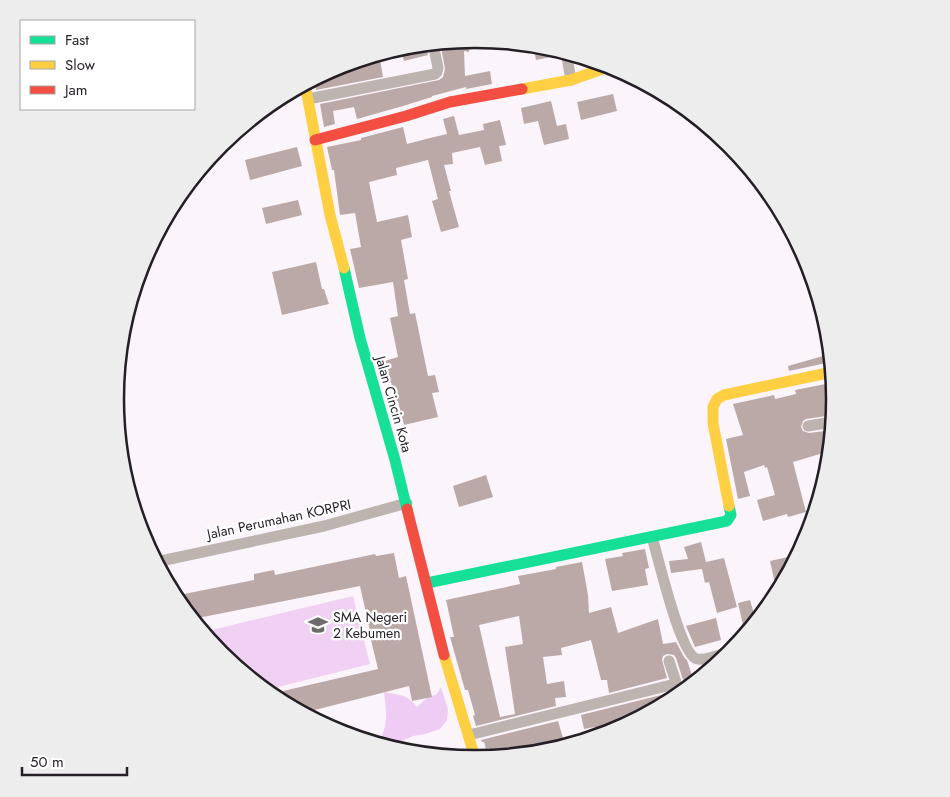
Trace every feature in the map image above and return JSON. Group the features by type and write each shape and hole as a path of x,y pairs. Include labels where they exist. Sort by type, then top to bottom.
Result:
{"street":[{"path":"308,99 435,74 438,72 438,68 434,50"},
{"path":"567,59 571,80"},
{"path":"315,140 406,116 450,102 571,80 599,70"},
{"name":"Jalan Cincin Kota","path":"306,91 330,215 360,338 407,503 446,665 473,750"},
{"path":"426,583 726,521 731,515 713,423 713,407 717,399 724,395 825,374"},
{"path":"808,426 825,423"},
{"name":"Jalan Perumahan KORPRI","path":"164,560 324,526 407,503"},
{"path":"652,537 674,618 686,647 692,657 698,660 712,657"},
{"path":"468,735 675,684 676,679 669,661"}],"shaded area":[{"path":"353,596 370,664 276,687 261,677 211,630"},
{"path":"441,687 448,710 447,720 440,729 402,741 381,737 386,722 384,692 406,697 417,707 427,698 437,694"}],"building":[{"path":"470,48 469,52 464,51 465,76 490,71 492,84 466,89 466,87 357,119 354,107 333,111 335,124 324,127 320,104 439,80 443,77 445,69 441,49"},
{"path":"427,51 428,55 404,61 402,55"},
{"path":"535,53 554,56 536,60"},
{"path":"380,60 383,77 316,90 316,86 341,74"},
{"path":"613,94 617,111 581,120 577,102"},
{"path":"551,101 557,126 566,124 569,139 544,145 538,121 524,124 521,108"},
{"path":"454,116 459,135 484,130 483,124 500,120 506,145 499,146 502,161 485,165 480,147 452,153 453,164 444,165 459,227 441,232 432,201 438,199 428,160 396,168 397,175 369,182 377,222 408,215 412,237 401,240 408,279 404,280 410,314 415,313 428,376 435,375 439,392 432,393 438,417 404,425 391,382 384,384 378,363 398,357 390,318 398,316 393,282 359,288 350,249 361,247 355,213 340,215 334,170 332,170 327,147 361,140 361,138 403,127 407,144 447,134 443,119"},
{"path":"297,147 302,166 250,180 245,160"},
{"path":"298,200 302,215 266,224 262,208"},
{"path":"316,262 322,289 324,289 329,304 282,315 272,272"},
{"path":"823,356 824,364 789,371 788,366"},
{"path":"825,384 825,416 806,419 801,427 803,431 809,433 824,431 821,454 793,462 806,512 788,517 787,514 763,521 757,500 775,495 767,467 765,468 764,465 744,472 750,496 738,499 726,439 743,435 733,404 774,395 775,399 796,394 795,390"},
{"path":"486,475 493,497 459,507 453,486"},
{"path":"701,542 706,562 724,558 737,607 717,613 709,582 705,583 702,569 671,573 669,561 688,559 684,547"},
{"path":"645,549 649,568 645,569 648,585 612,591 605,559 623,556 622,553"},
{"path":"394,553 399,578 406,576 432,697 412,701 409,686 314,710 282,691 378,669 360,586 201,617 183,594 254,580 254,574 274,570 275,575 375,554 376,556"},
{"path":"788,557 774,582 770,561"},
{"path":"582,562 589,613 611,607 618,633 658,619 663,644 676,642 687,660 692,675 683,681 676,658 674,655 667,654 663,656 662,660 667,678 609,693 607,680 601,680 591,640 561,648 562,655 543,657 547,684 564,681 566,697 555,698 556,706 476,726 468,690 465,690 450,637 454,637 446,600 520,584 518,576 556,569 556,567","holes":["519,616 523,644 505,647 515,714 500,717 479,625"]},
{"path":"750,600 753,612 743,625 738,603"},
{"path":"716,618 721,640 695,647 686,626"},
{"path":"662,695 630,713 595,728 584,729 581,715"},
{"path":"558,721 563,739 489,749 486,749 484,742 481,740"}],"traffic: fast":[{"path":"344,268 360,338 407,509"},
{"path":"427,583 727,521 731,515 729,506"}],"traffic: slow":[{"path":"522,89 571,80 599,70"},
{"path":"306,91 330,215 344,268"},
{"path":"729,506 713,423 713,407 717,399 724,395 825,374"},
{"path":"444,655 473,750"}],"traffic: jam":[{"path":"315,140 406,116 450,102 522,89"},
{"path":"407,509 444,655"}],"place":[{"name":"SMA Negeri 2 Kebumen","path":"318,625"}]}
